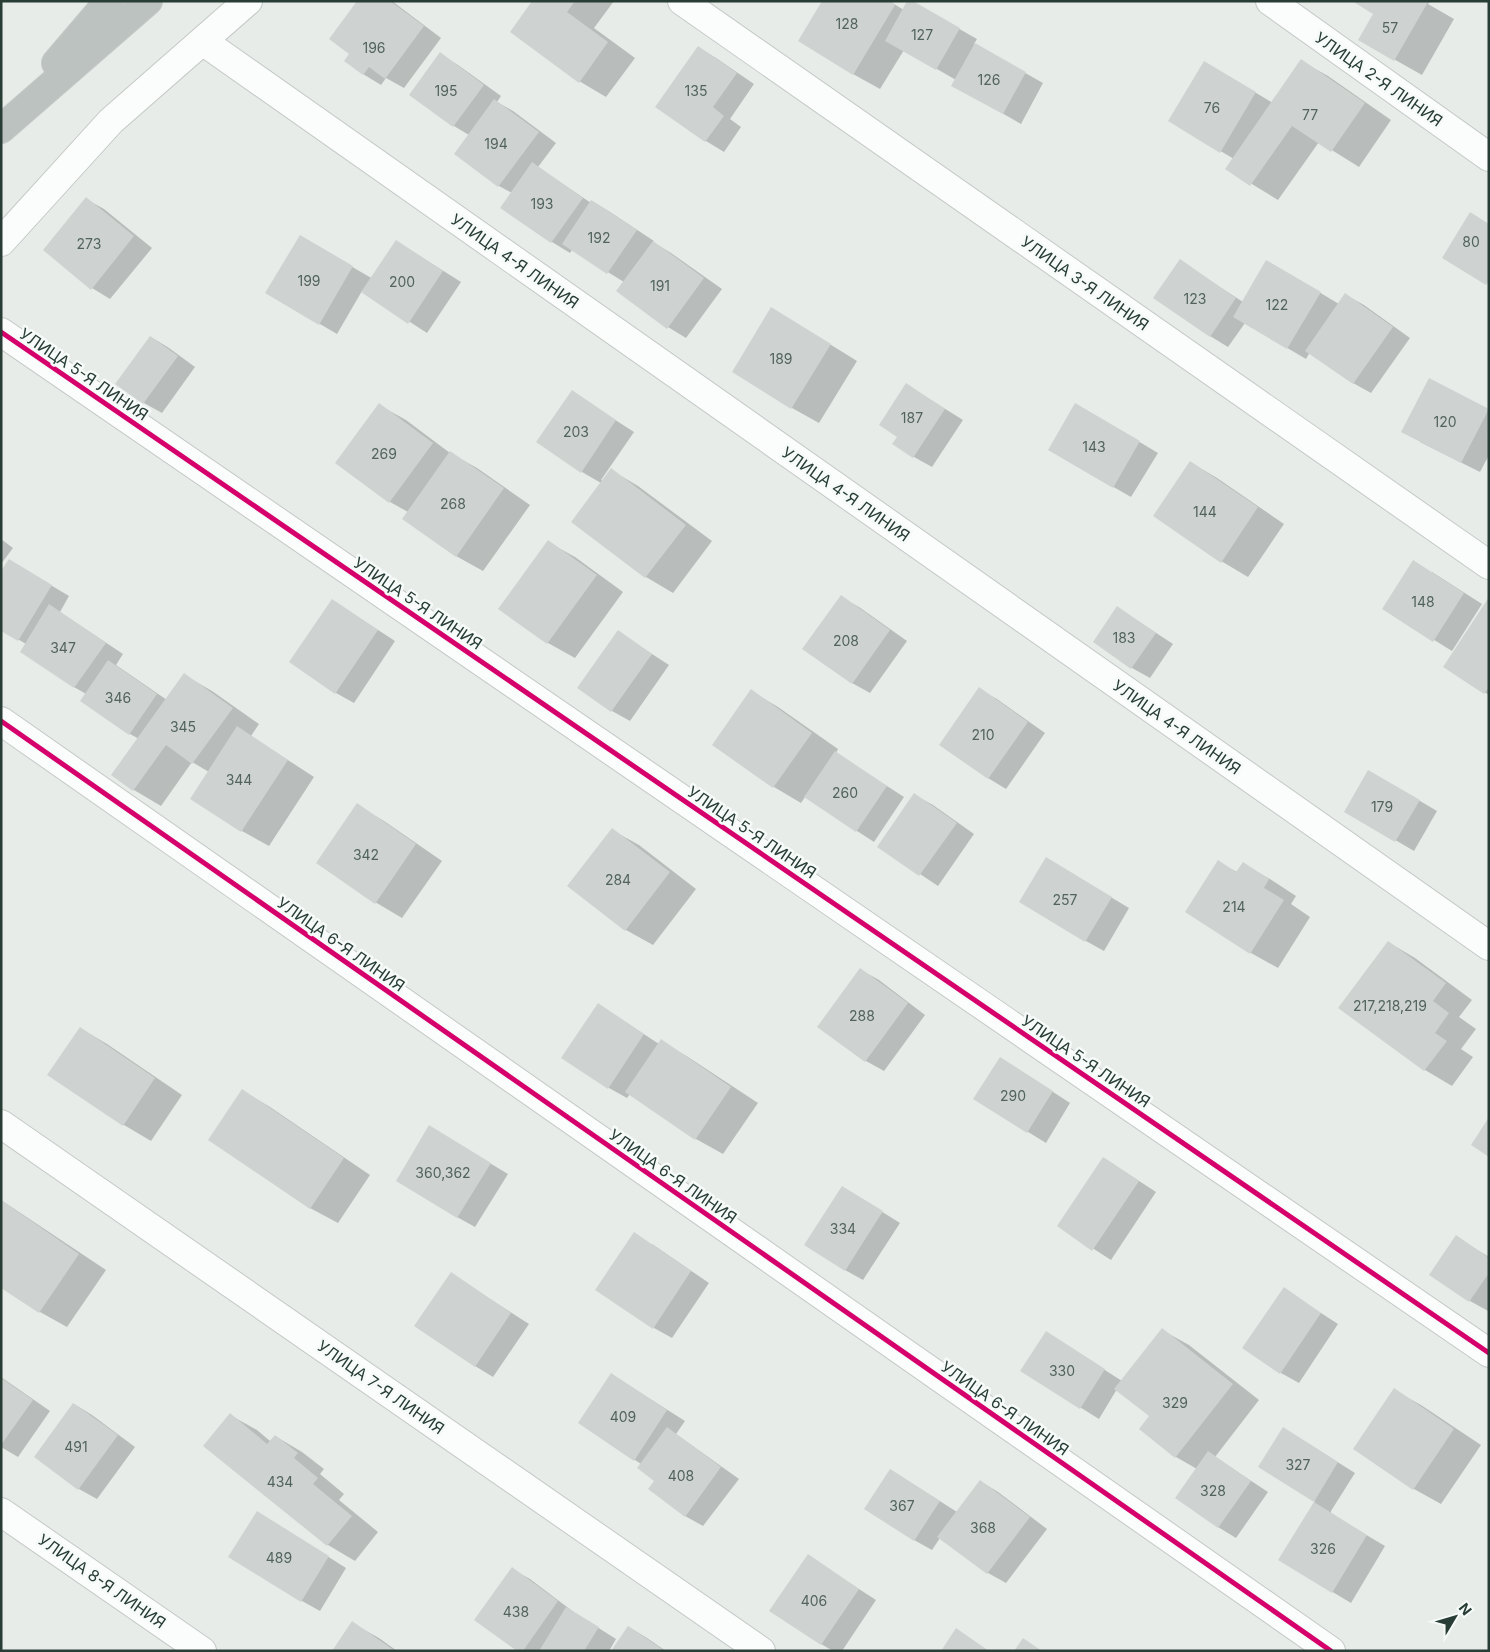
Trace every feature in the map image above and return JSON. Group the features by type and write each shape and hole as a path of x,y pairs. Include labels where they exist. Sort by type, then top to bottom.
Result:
{"highway":[{"path":"1,128 109,1"},
{"path":"1,128 148,1"}],"street":[{"path":"1,242 111,121 204,42 248,1"},
{"name":"УЛИЦА 3-Я ЛИНИЯ","path":"682,1 1489,565"},
{"name":"УЛИЦА 2-Я ЛИНИЯ","path":"1270,1 1489,157"},
{"name":"УЛИЦА 4-Я ЛИНИЯ","path":"204,42 1489,946"},
{"name":"УЛИЦА 5-Я ЛИНИЯ","path":"1,332 1489,1353"},
{"name":"УЛИЦА 6-Я ЛИНИЯ","path":"1,721 1331,1651"},
{"name":"УЛИЦА 7-Я ЛИНИЯ","path":"1,1124 761,1651"},
{"name":"УЛИЦА 8-Я ЛИНИЯ","path":"1,1512 202,1651"}],"building":[{"path":"357,1 390,1 424,26 385,79 369,67 363,75 344,61 349,54 329,39"},
{"path":"532,1 575,1 567,12 608,42 579,83 510,32"},
{"path":"822,1 890,1 895,5 853,75 798,41"},
{"path":"907,1 913,1 960,28 936,70 885,41"},
{"path":"1352,1 1428,2 1394,61 1358,40 1373,14"},
{"path":"975,43 1026,72 1003,114 951,86"},
{"path":"698,46 737,73 713,107 724,116 705,142 655,107"},
{"path":"440,52 484,85 453,127 409,95"},
{"path":"1301,59 1365,103 1331,152 1292,126 1250,186 1225,169"},
{"path":"1204,61 1256,92 1220,153 1168,121"},
{"path":"494,99 539,132 498,187 454,154"},
{"path":"532,162 583,198 551,243 500,208"},
{"path":"86,197 134,236 91,290 43,250"},
{"path":"591,200 637,230 607,274 562,244"},
{"path":"1470,212 1489,224 1489,281 1486,285 1442,258"},
{"path":"300,235 353,266 319,325 265,293"},
{"path":"396,240 443,271 408,324 361,292"},
{"path":"653,241 704,278 667,329 616,291"},
{"path":"1180,259 1236,298 1210,337 1153,298"},
{"path":"1266,260 1321,292 1287,349 1233,317"},
{"path":"1345,293 1393,327 1353,384 1305,351"},
{"path":"771,307 831,344 791,409 732,372"},
{"path":"150,336 178,356 143,404 115,384"},
{"path":"1429,378 1489,409 1461,463 1401,432"},
{"path":"906,383 945,409 913,458 892,444 897,437 879,425"},
{"path":"572,390 616,420 581,473 536,442"},
{"path":"379,403 433,443 389,503 335,463"},
{"path":"1075,403 1140,441 1113,488 1048,450"},
{"path":"450,451 504,488 456,557 402,519"},
{"path":"1190,461 1258,507 1221,563 1153,516"},
{"path":"611,468 686,525 645,578 571,522"},
{"path":"548,540 597,575 547,644 498,609"},
{"path":"9,559 52,585 18,641 1,631 1,571"},
{"path":"1413,560 1464,593 1433,642 1382,609"},
{"path":"841,595 890,630 852,684 802,649"},
{"path":"1489,597 1489,687 1484,694 1443,667"},
{"path":"332,599 378,630 335,694 289,662"},
{"path":"49,604 106,643 74,688 20,652"},
{"path":"1117,606 1156,633 1131,669 1093,642"},
{"path":"618,630 652,654 611,712 577,688"},
{"path":"108,660 157,694 129,735 80,701"},
{"path":"184,673 233,708 192,764 166,745 133,791 111,775"},
{"path":"979,687 1028,722 988,779 939,745"},
{"path":"751,689 812,733 773,788 712,745"},
{"path":"237,726 288,760 241,832 190,799"},
{"path":"835,751 887,786 856,832 804,797"},
{"path":"1368,770 1420,800 1395,842 1344,812"},
{"path":"914,793 957,823 919,876 877,847"},
{"path":"357,803 416,844 375,904 316,863"},
{"path":"612,828 670,872 625,931 567,886"},
{"path":"1046,857 1112,897 1085,942 1019,902"},
{"path":"1218,860 1236,872 1243,862 1269,879 1264,888 1284,900 1250,954 1185,912"},
{"path":"1388,941 1446,983 1433,1001 1449,1013 1435,1033 1447,1041 1424,1071 1338,1008"},
{"path":"860,968 908,1003 865,1062 817,1027"},
{"path":"598,1003 644,1034 608,1089 561,1058"},
{"path":"80,1027 155,1078 123,1126 47,1075"},
{"path":"661,1039 731,1087 695,1140 625,1092"},
{"path":"1000,1057 1053,1091 1027,1133 973,1099"},
{"path":"242,1089 344,1158 310,1209 208,1140"},
{"path":"1489,1117 1489,1157 1471,1145"},
{"path":"429,1125 491,1163 457,1218 396,1181"},
{"path":"1103,1157 1139,1181 1092,1251 1057,1226"},
{"path":"842,1186 883,1211 845,1271 804,1245"},
{"path":"1,1200 79,1254 39,1313 1,1288"},
{"path":"634,1232 691,1271 653,1329 595,1290"},
{"path":"1456,1235 1489,1258 1489,1273 1469,1302 1429,1275"},
{"path":"451,1272 511,1313 475,1367 414,1326"},
{"path":"1284,1287 1321,1313 1280,1374 1242,1348"},
{"path":"1162,1328 1233,1384 1175,1458 1139,1429 1149,1416 1114,1389"},
{"path":"1046,1331 1105,1369 1080,1409 1020,1371"},
{"path":"611,1373 667,1410 634,1461 578,1423"},
{"path":"1,1378 33,1400 1,1445"},
{"path":"1394,1388 1454,1429 1413,1490 1353,1449"},
{"path":"73,1403 118,1435 78,1490 34,1457"},
{"path":"230,1413 267,1444 275,1435 298,1453 294,1458 318,1478 313,1484 352,1516 327,1546 203,1446"},
{"path":"667,1427 721,1467 685,1517 648,1489 654,1481 637,1468"},
{"path":"1283,1427 1338,1462 1314,1502 1258,1467"},
{"path":"1208,1451 1251,1481 1218,1528 1175,1498"},
{"path":"890,1469 940,1501 914,1541 864,1509"},
{"path":"980,1480 1030,1517 987,1574 937,1537"},
{"path":"1314,1502 1367,1535 1332,1593 1278,1560"},
{"path":"257,1511 329,1556 301,1602 228,1557"},
{"path":"808,1554 859,1589 821,1645 769,1611"},
{"path":"512,1567 558,1601 523,1651 517,1651 474,1620"},
{"path":"566,1607 599,1627 584,1651 539,1651"},
{"path":"352,1621 395,1651 332,1651"},
{"path":"628,1626 665,1651 611,1651"},
{"path":"956,1628 989,1651 941,1651"},
{"path":"1023,1638 1042,1651 1014,1651"}],"cycle path":[{"path":"1,332 1489,1353"},
{"path":"1,721 1331,1651"}]}
